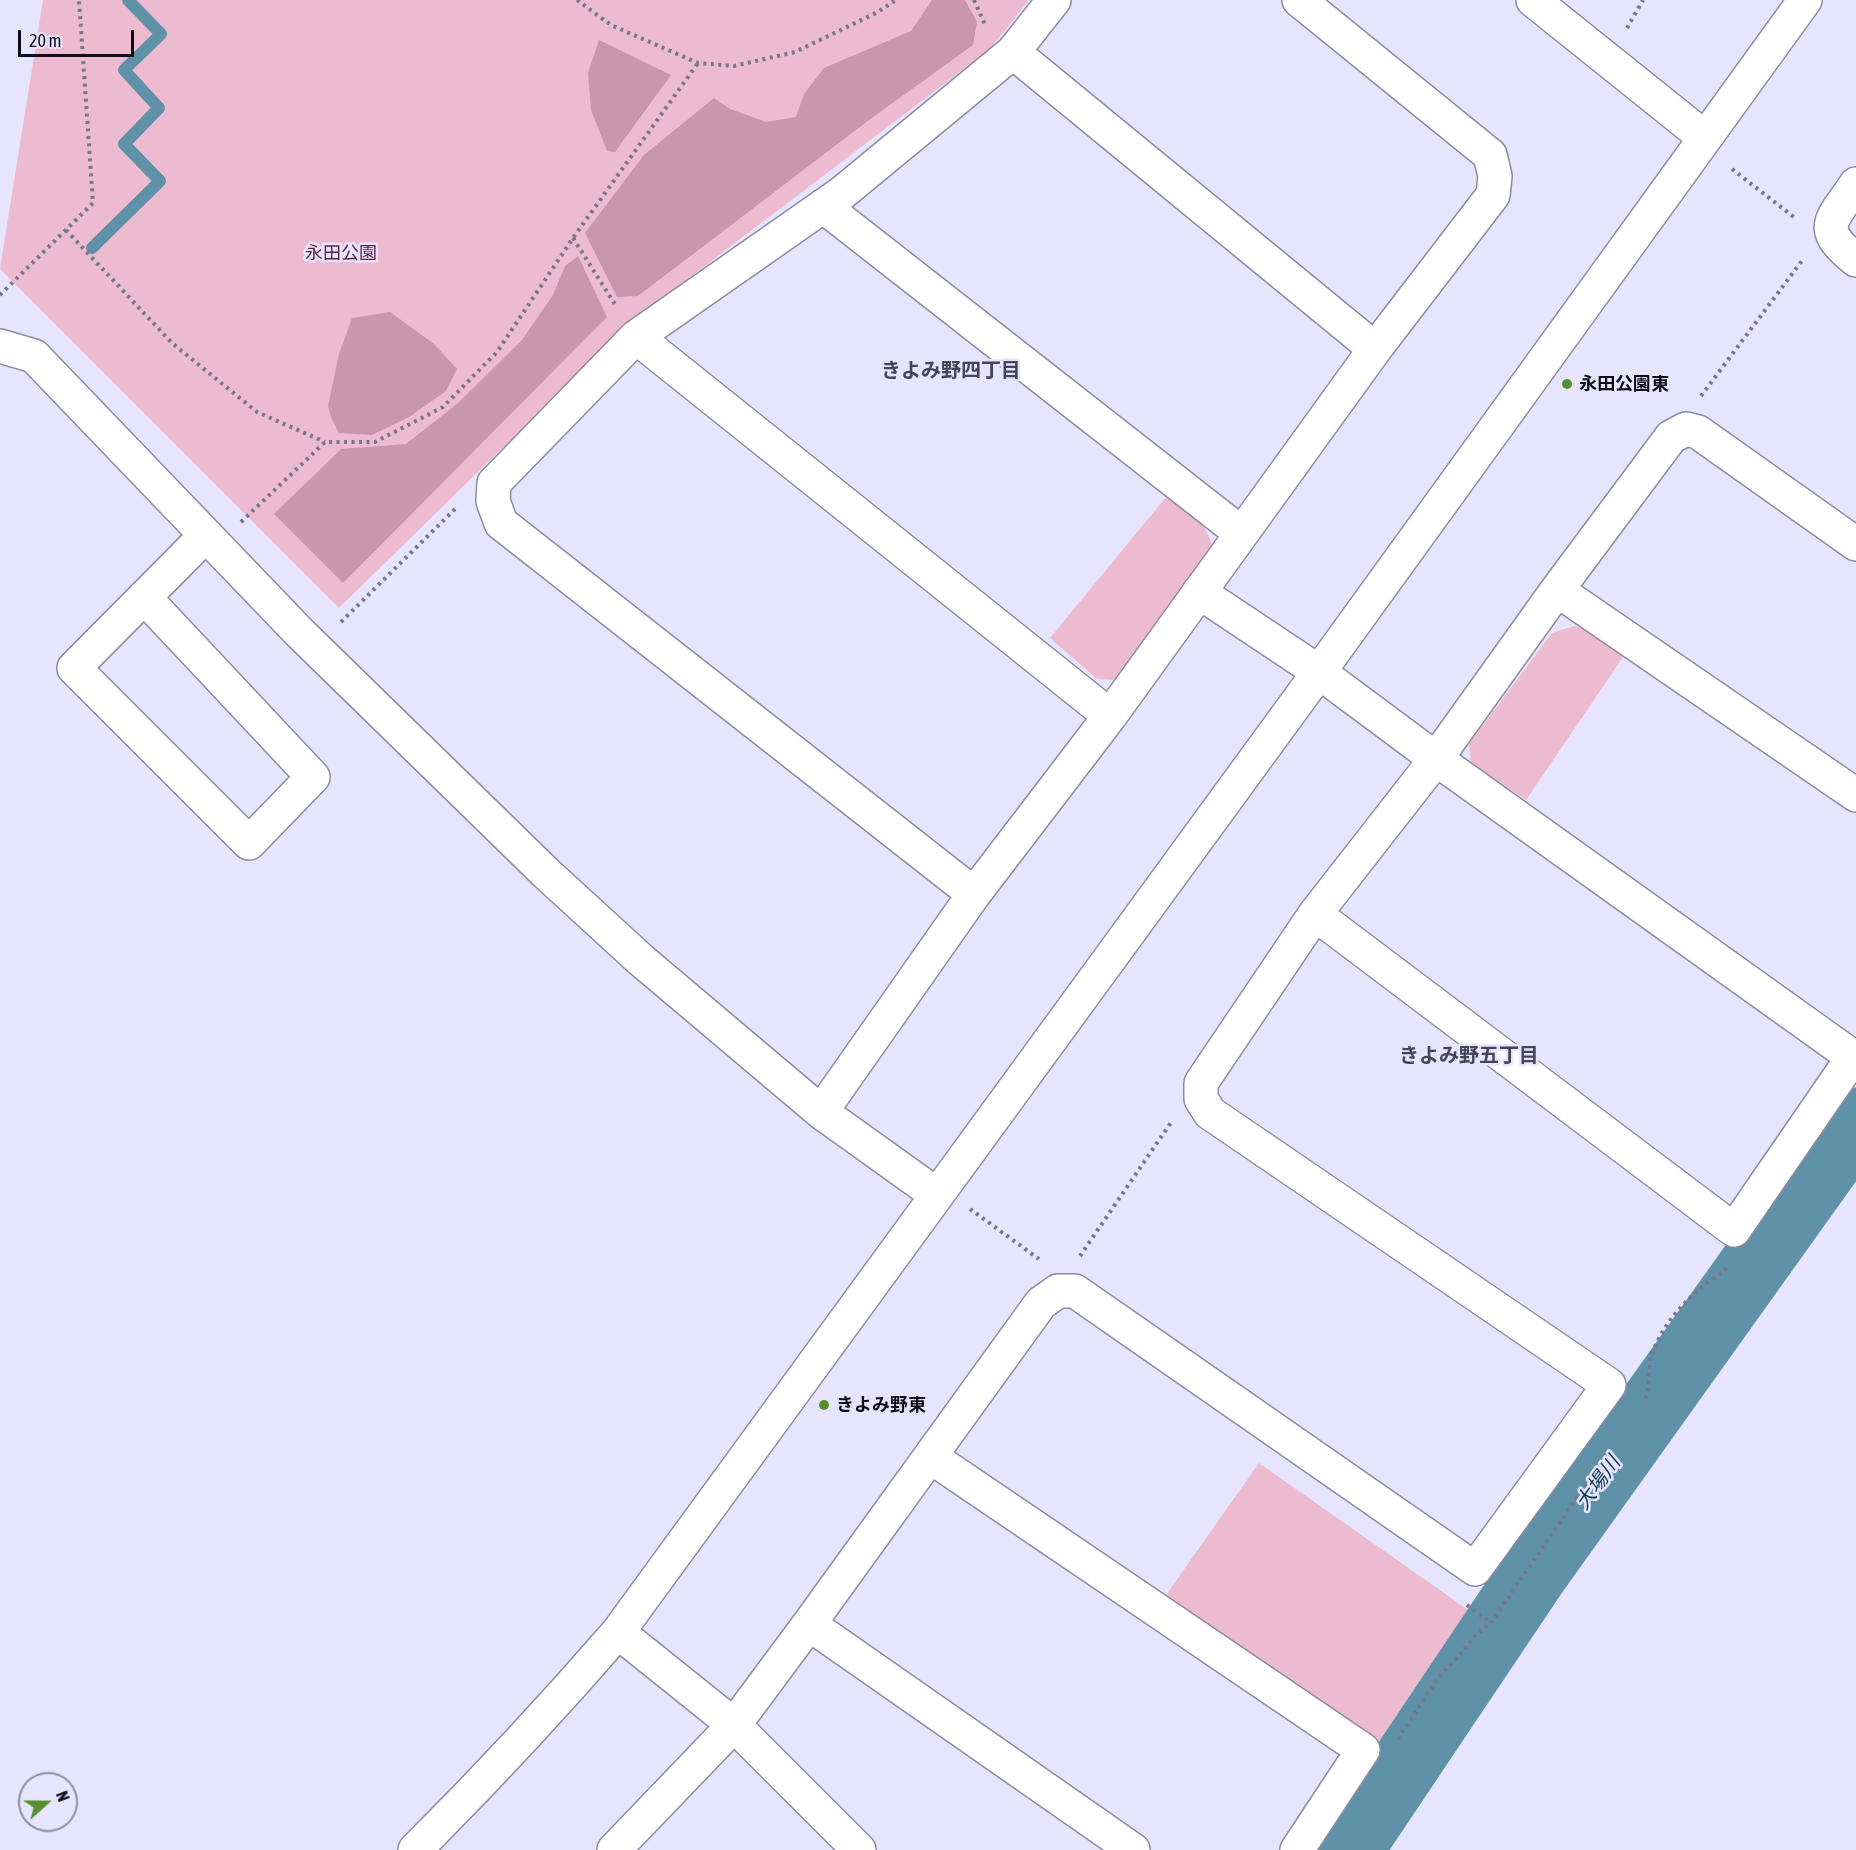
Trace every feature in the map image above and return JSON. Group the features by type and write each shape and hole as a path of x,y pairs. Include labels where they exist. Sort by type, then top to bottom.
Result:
{"street":[{"path":"974,894 501,523 493,501 494,483 636,337 842,193 1013,51 1054,0"},
{"path":"821,1112 974,894 1110,716 1375,349 1493,195 1495,176 1490,155 1299,0"},
{"path":"1533,0 1704,137"},
{"path":"415,1850 552,1707 618,1632 1319,672 1805,0"},
{"path":"1013,51 1375,349"},
{"path":"1856,184 1825,235 1856,260"},
{"path":"823,206 1241,532"},
{"path":"636,337 1110,716"},
{"path":"0,346 34,356 298,632 546,873 641,960 821,1112 937,1195"},
{"path":"614,1850 734,1725 1041,1303 1058,1291 1075,1291 1475,1569 1609,1384 1210,1113 1201,1099 1201,1083 1315,914 1436,759 1557,590 1671,437 1686,429 1698,432 1856,544"},
{"path":"144,597 313,777 249,843 74,668 144,597 211,541"},
{"path":"1557,590 1856,795"},
{"path":"1200,592 1319,672 1436,759 1853,1057 1734,1230 1315,914"},
{"path":"931,1456 1363,1750 1297,1850"},
{"path":"809,1624 1133,1850"},
{"path":"618,1632 734,1725 859,1850"}],"path":[{"path":"0,295 93,203 79,0"},
{"path":"577,0 610,25 698,63 734,66 795,52 876,13 896,0"},
{"path":"1625,31 1643,0"},
{"path":"66,230 180,350 257,412 325,442 375,442 443,407 497,352 573,238 698,63"},
{"path":"1686,429 1692,408 1825,235 1732,169"},
{"path":"573,238 636,337"},
{"path":"211,541 325,442"},
{"path":"339,625 459,506 493,501"},
{"path":"1078,1258 1179,1111 1201,1099"},
{"path":"970,1208 1045,1263"},
{"path":"1397,1743 1437,1680 1477,1634 1491,1623"}],"green space":[{"name":"永田公園","path":"43,0 1029,0 990,49 631,322 339,608 0,269"},
{"path":"1167,496 1204,527 1212,544 1201,567 1115,680 1097,679 1050,638"},
{"path":"1574,626 1591,631 1623,657 1526,800 1471,763 1469,744 1552,633"},
{"path":"1259,1463 1471,1612 1378,1745 1166,1595"}],"shaded area":[{"path":"932,0 965,0 977,22 973,45 869,120 638,296 617,297 585,233 644,155 714,98 730,109 766,122 796,117 804,94 824,68 911,31"},
{"path":"599,40 671,75 615,152 607,151 591,110 588,73"},
{"path":"578,256 607,317 343,583 274,514 341,449 406,444 458,403 522,340 553,295 565,266"},
{"path":"390,312 434,344 457,369 446,391 409,417 372,435 339,433 328,406 339,354 352,318"}],"waterway":[{"path":"92,248 160,181 124,144 159,108 124,70 161,34 128,0"},
{"name":"大場川","path":"1348,1850 1533,1574 1856,1122"}],"place":[{"name":"永田公園東","path":"1567,384"},
{"name":"きよみ野東","path":"824,1405"}],"district":[{"name":"きよみ野四丁目","path":"951,371"},
{"name":"きよみ野五丁目","path":"1469,1056"}]}
